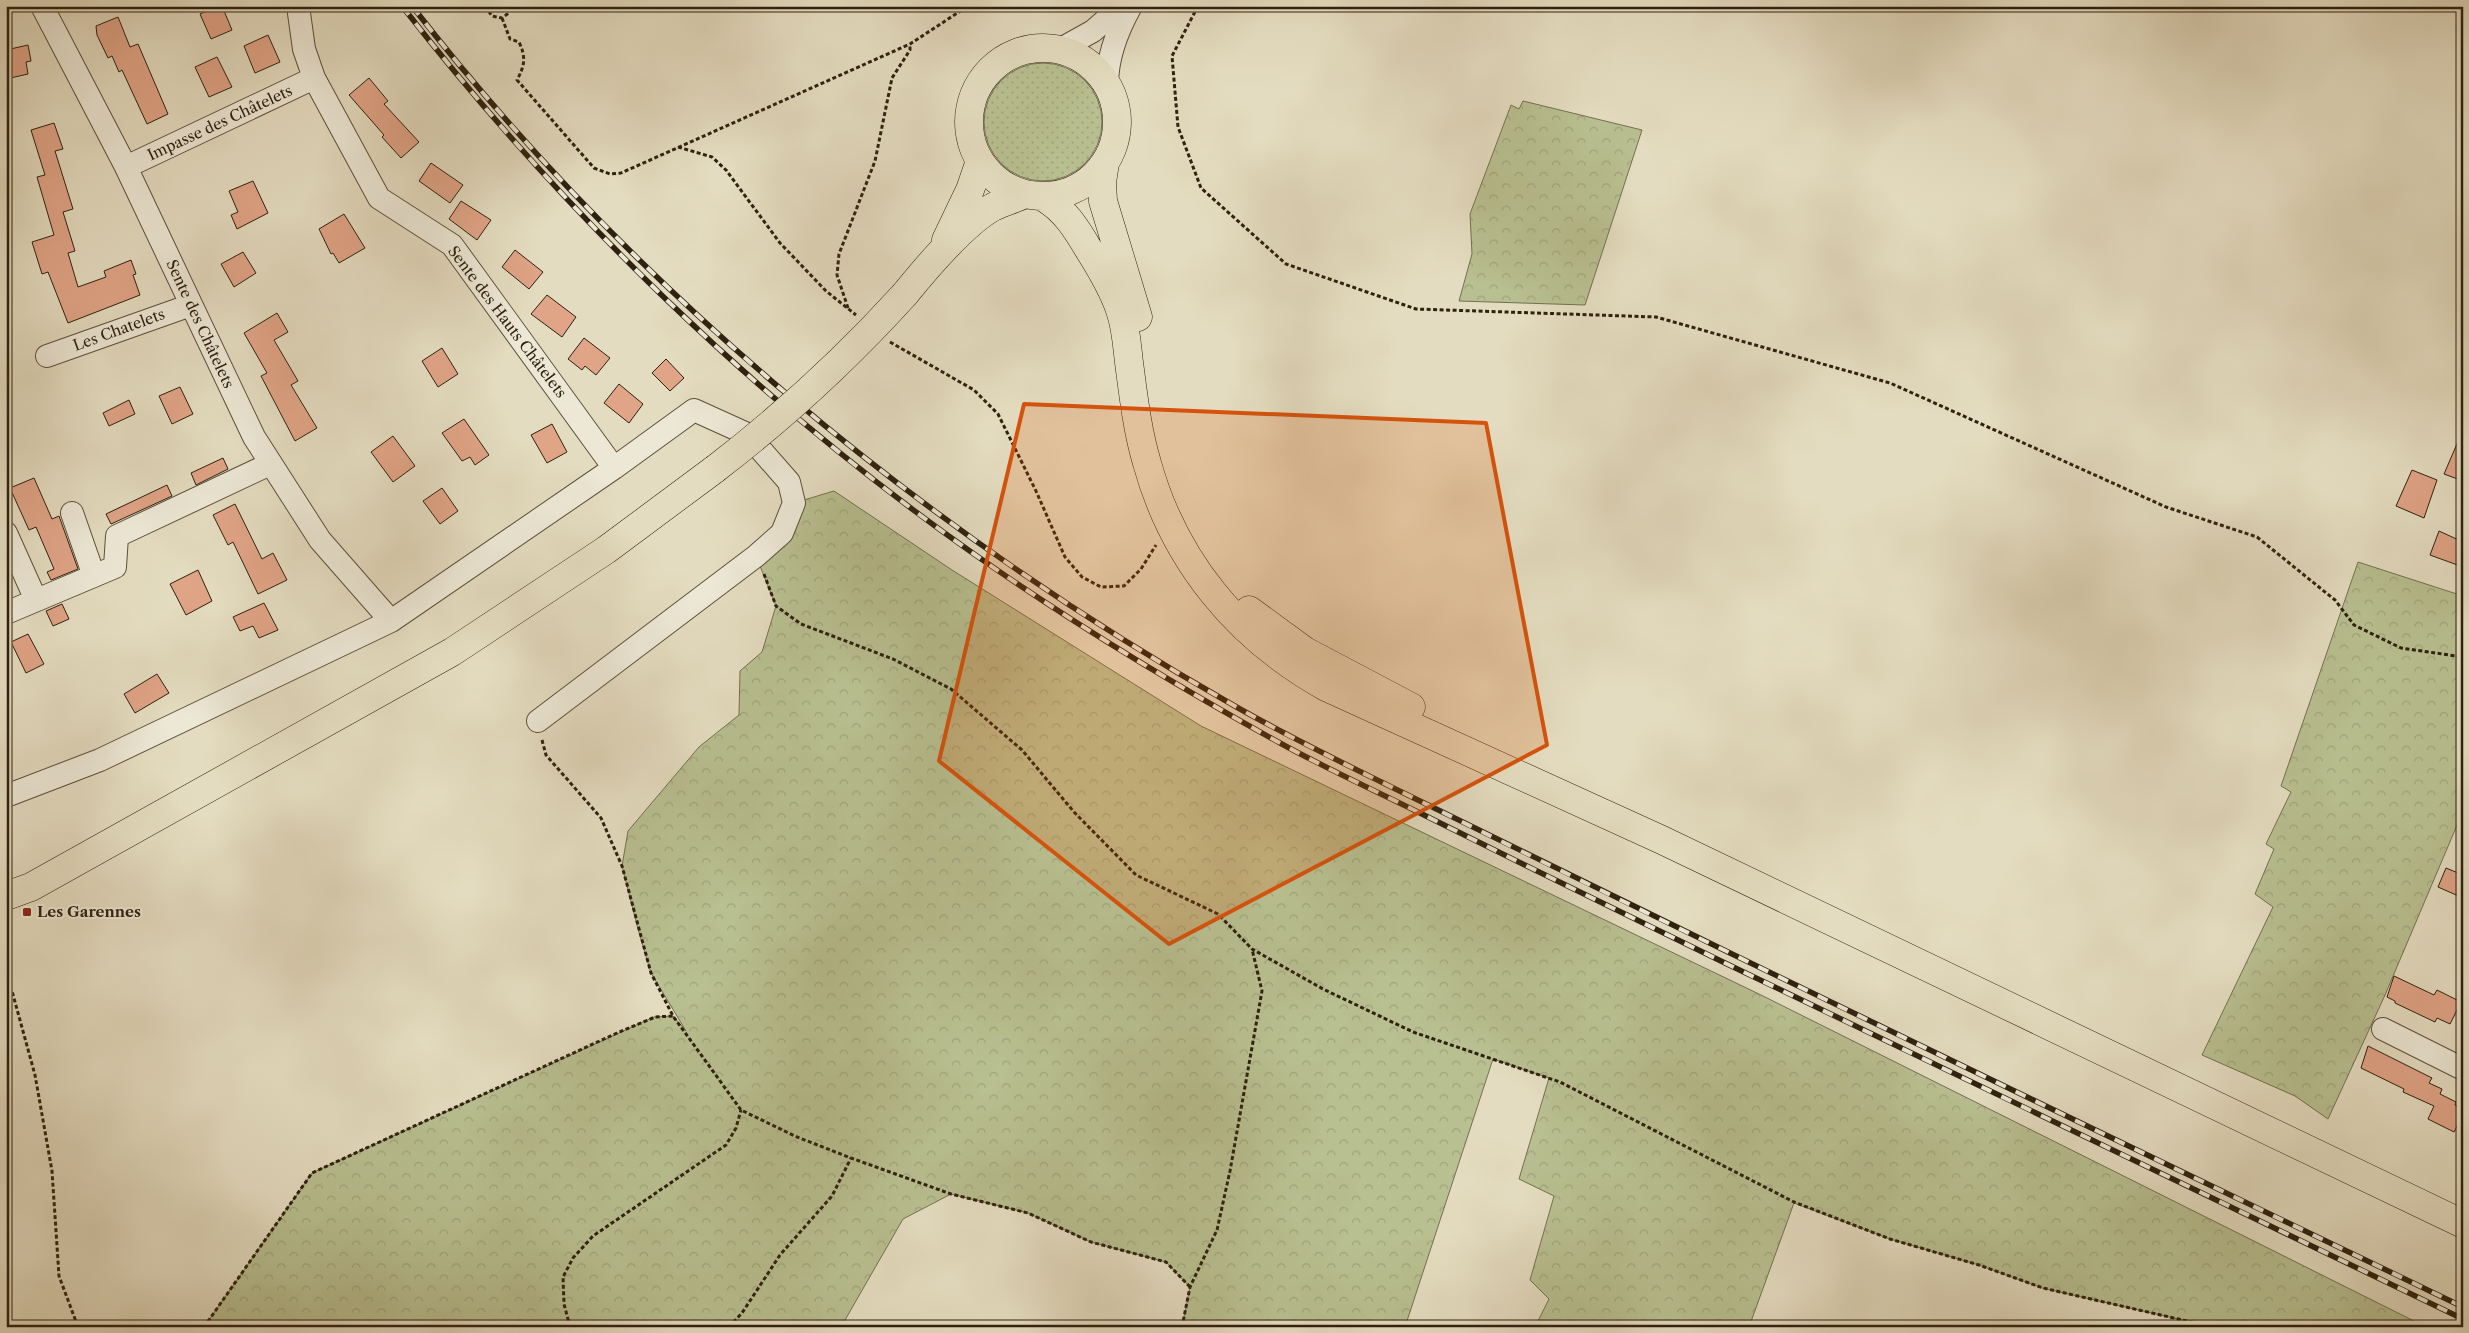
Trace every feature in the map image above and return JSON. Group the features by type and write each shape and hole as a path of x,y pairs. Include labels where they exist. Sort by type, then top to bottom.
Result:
{"main road":[{"path":"6,906 18,891 452,652 599,555 715,469 803,397 860,342 905,294 936,257 993,208 1034,195 1062,194 1076,189 1092,178 1105,163 1113,149 1117,127 1116,106 1107,85 1087,63 1059,50 1039,48 1013,54 996,65 982,79 973,97 968,123 972,143 980,161 999,182 1034,195 1072,222 1113,294 1126,334 1140,436 1158,499 1176,539 1192,567 1238,622 1287,664 1326,687 1662,840 2463,1224"},
{"path":"936,257 964,204 980,161"},
{"path":"1105,163 1102,182 1103,201 1138,313 1154,421 1167,479 1192,536 1228,588 1258,618 1305,651 1662,840"}],"street":[{"name":"Sente des Châtelets","path":"42,6 126,167 254,438 320,540 391,621"},
{"name":"Sente des Hauts Châtelets","path":"298,6 304,49 314,78 380,198 452,245 614,468"},
{"path":"1059,50 1093,32 1122,6"},
{"path":"1107,85 1108,66 1113,46 1131,6"},
{"name":"Impasse des Châtelets","path":"126,167 314,78"},
{"name":"Les Chatelets","path":"47,356 190,305"},
{"path":"6,796 100,760 391,621 614,468 694,410 747,434 790,482 794,504 782,533 756,556 538,722"},
{"path":"6,613 115,567 117,536 270,464"},
{"path":"72,513 94,576"},
{"path":"6,533 36,600"},
{"path":"2383,1028 2463,1069"}],"path":[{"path":"485,6 492,16 502,18 510,12 509,6"},
{"path":"502,18 510,39 519,42 525,55 523,68 516,80 594,168 610,174 621,173 910,44 968,6"},
{"path":"1198,6 1172,56 1178,127 1201,188 1286,264 1416,308 1656,317 1890,383 2166,507 2257,538 2335,600 2354,625 2401,648 2463,656"},
{"path":"848,308 837,275 839,254 875,161 892,78 910,50 910,44"},
{"path":"678,147 712,157 726,170 780,242 826,290 861,320"},
{"path":"888,341 974,390 998,414 1036,491 1065,556 1082,576 1101,587 1124,586 1141,569 1154,548"},
{"path":"756,556 776,606 801,624 893,659 951,689 1022,750 1074,812 1136,875 1218,914 1252,949 1323,989 1413,1032 1560,1082 1794,1202 1890,1239 1979,1265 2042,1288 2213,1327"},
{"path":"538,722 546,755 601,818 619,858 651,973 673,1016 741,1110 797,1137 951,1194 1028,1213 1091,1242 1166,1262 1190,1287"},
{"path":"1182,1327 1190,1287 1218,1230 1232,1161 1262,991 1252,949"},
{"path":"6,981 12,991 35,1075 52,1171 59,1276 78,1327"},
{"path":"204,1327 312,1172 617,1033 654,1018 673,1016"},
{"path":"570,1327 564,1304 563,1278 573,1258 593,1236 726,1145 736,1128 741,1110"},
{"path":"729,1327 742,1313 780,1255 832,1196 851,1158"}],"highlighted area":[{"path":"1024,404 1486,423 1547,745 1169,944 939,761"}],"green space":[{"path":"1043,63 1066,67 1085,80 1098,99 1102,122 1098,145 1085,164 1066,177 1043,181 1020,177 1001,164 988,145 984,122 988,99 1001,80 1020,67"},
{"path":"1523,101 1642,130 1585,305 1459,301 1472,254 1470,214 1511,105 1519,109"},
{"path":"834,491 952,570 1201,726 1761,995 2426,1327 2213,1327 2042,1288 1979,1265 1890,1239 1794,1203 1749,1327 1535,1327 1549,1299 1530,1280 1554,1196 1519,1179 1549,1078 1493,1059 1405,1327 1182,1327 1190,1287 1166,1262 1091,1242 1028,1213 951,1194 903,1219 841,1327 204,1327 312,1173 654,1017 673,1016 686,1031 651,973 638,929 622,866 628,831 699,747 739,715 740,671 762,652 776,606 756,556 794,503"},
{"path":"2358,562 2463,596 2463,811 2385,995 2328,1119 2295,1096 2202,1055 2273,907 2255,894 2274,849 2266,844 2291,792 2281,786"}],"building":[{"path":"222,6 232,30 211,39 200,14"},
{"path":"118,17 130,47 138,44 168,114 147,124 122,70 119,72 112,56 108,58 97,35 96,26"},
{"path":"268,35 280,62 255,73 244,46"},
{"path":"28,45 31,61 26,62 28,74 6,79 6,50"},
{"path":"217,57 232,87 209,97 195,67"},
{"path":"369,78 388,101 384,104 419,142 401,158 382,137 384,135 349,95"},
{"path":"54,123 63,149 55,151 73,209 63,212 75,251 68,253 78,287 106,277 104,271 131,260 136,274 133,275 140,295 68,323 48,272 42,274 32,242 54,235 37,177 45,175 31,130"},
{"path":"431,163 463,185 450,203 419,181"},
{"path":"253,181 268,213 237,229 231,215 238,212 229,191"},
{"path":"461,201 491,220 477,240 449,219"},
{"path":"344,214 365,248 339,263 333,253 331,254 319,229"},
{"path":"515,250 543,272 529,289 502,267"},
{"path":"243,252 256,273 234,287 221,264"},
{"path":"547,295 576,317 562,337 531,314"},
{"path":"277,313 288,332 274,340 298,381 291,385 317,428 295,441 261,376 267,373 244,333"},
{"path":"584,338 610,358 596,375 585,366 582,370 568,359"},
{"path":"442,348 458,374 438,387 422,361"},
{"path":"666,359 684,378 670,391 652,373"},
{"path":"619,384 643,404 629,423 604,403"},
{"path":"180,387 193,414 172,424 159,396"},
{"path":"129,400 135,414 109,426 103,413"},
{"path":"464,419 489,455 475,465 470,457 462,461 442,433"},
{"path":"552,424 567,452 547,463 531,435"},
{"path":"2463,430 2463,481 2444,474"},
{"path":"393,436 415,466 393,482 371,452"},
{"path":"223,458 228,469 196,485 191,473"},
{"path":"2412,470 2437,480 2424,518 2396,506"},
{"path":"34,478 52,519 59,516 78,569 51,580 47,572 54,569 36,527 29,530 10,488"},
{"path":"167,485 172,496 111,524 106,514"},
{"path":"442,488 458,511 440,524 423,501"},
{"path":"235,504 262,559 273,553 287,580 258,594 233,542 228,545 213,515"},
{"path":"2439,531 2463,542 2463,567 2430,555"},
{"path":"198,570 212,601 186,615 170,584"},
{"path":"264,603 278,630 259,638 253,626 240,631 233,617"},
{"path":"62,604 69,619 53,626 46,611"},
{"path":"28,634 44,664 26,673 11,642"},
{"path":"157,674 169,693 135,713 124,694"},
{"path":"2446,868 2463,875 2463,898 2438,887"},
{"path":"2394,976 2434,995 2437,990 2461,1002 2450,1024 2437,1018 2435,1022 2395,1003 2395,1001 2387,997"},
{"path":"2368,1046 2432,1078 2429,1083 2442,1089 2440,1094 2456,1102 2455,1105 2463,1109 2463,1115 2454,1132 2428,1119 2434,1106 2403,1092 2404,1089 2361,1068"}],"railway":[{"path":"402,6 464,83 529,158 597,231 741,369 894,496 974,554 1086,628 1202,699 1334,771 1725,963 2463,1319"},
{"path":"412,6 498,110 590,210 687,305 789,396 895,481 1005,561 1118,636 1233,705 1349,766 1691,934 2463,1307"}],"place":[{"name":"Les Garennes","path":"27,912"}]}
